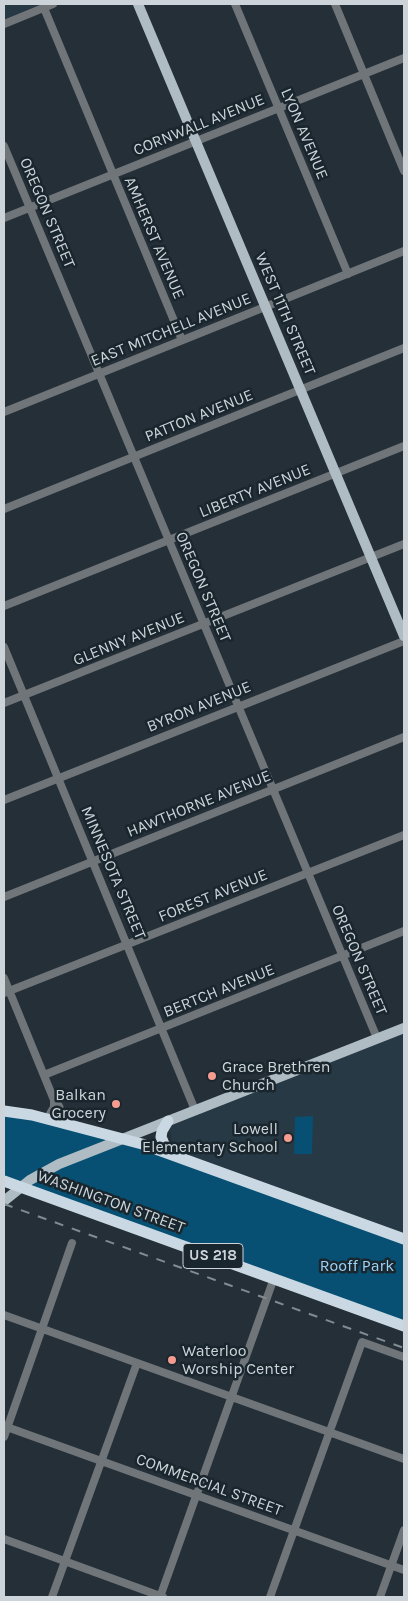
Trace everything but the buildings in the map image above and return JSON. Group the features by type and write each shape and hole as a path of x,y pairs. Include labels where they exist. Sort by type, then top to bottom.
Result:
{"highway":[{"path":"4,1111 66,1123 124,1138 404,1238"},
{"path":"168,1121 162,1131 161,1139 176,1156"},
{"name":"WASHINGTON STREET","path":"4,1181 404,1326"}],"main road":[{"name":"WEST 11TH STREET","path":"138,4 404,636"},
{"path":"4,1201 21,1187 55,1166 404,1028"}],"street":[{"path":"4,24 53,4"},
{"name":"LYON AVENUE","path":"235,4 348,274"},
{"path":"335,4 404,171"},
{"name":"AMHERST AVENUE","path":"44,8 182,340"},
{"name":"CORNWALL AVENUE","path":"4,218 404,58"},
{"name":"OREGON STREET","path":"4,146 377,1038"},
{"name":"EAST MITCHELL AVENUE","path":"4,412 404,251"},
{"name":"PATTON AVENUE","path":"4,509 404,348"},
{"name":"LIBERTY AVENUE","path":"4,606 404,446"},
{"name":"GLENNY AVENUE","path":"4,703 404,544"},
{"name":"BYRON AVENUE","path":"4,800 404,641"},
{"name":"MINNESOTA STREET","path":"4,647 195,1110"},
{"name":"HAWTHORNE AVENUE","path":"4,897 404,738"},
{"name":"FOREST AVENUE","path":"6,992 404,835"},
{"name":"BERTCH AVENUE","path":"44,1075 404,931"},
{"path":"4,978 6,992 66,1123"},
{"path":"47,1119 54,1107 54,1100"},
{"path":"4,1437 5,1426 72,1243"},
{"path":"4,1540 162,1597 196,1495 274,1278"},
{"path":"4,1315 404,1458"},
{"path":"270,1597 362,1342 404,1357"},
{"path":"52,1597 137,1362"},
{"name":"COMMERCIAL STREET","path":"5,1426 404,1570"},
{"path":"380,1597 404,1530"}],"shaded area":[{"path":"4,4 42,4 4,19"},
{"name":"Lowell Elementary School","path":"404,1028 404,1239 175,1156 168,1121"}],"green space":[{"name":"Rooff Park","path":"4,1111 84,1128 404,1239 404,1327 4,1183"},
{"path":"313,1116 312,1154 294,1154 295,1117"}],"railway":[{"path":"4,1204 404,1348"}],"place":[{"name":"Grace Brethren Church","path":"212,1076"},
{"name":"Balkan Grocery","path":"116,1104"},
{"name":"Lowell Elementary School","path":"288,1138"},
{"name":"Waterloo Worship Center","path":"172,1360"}]}
